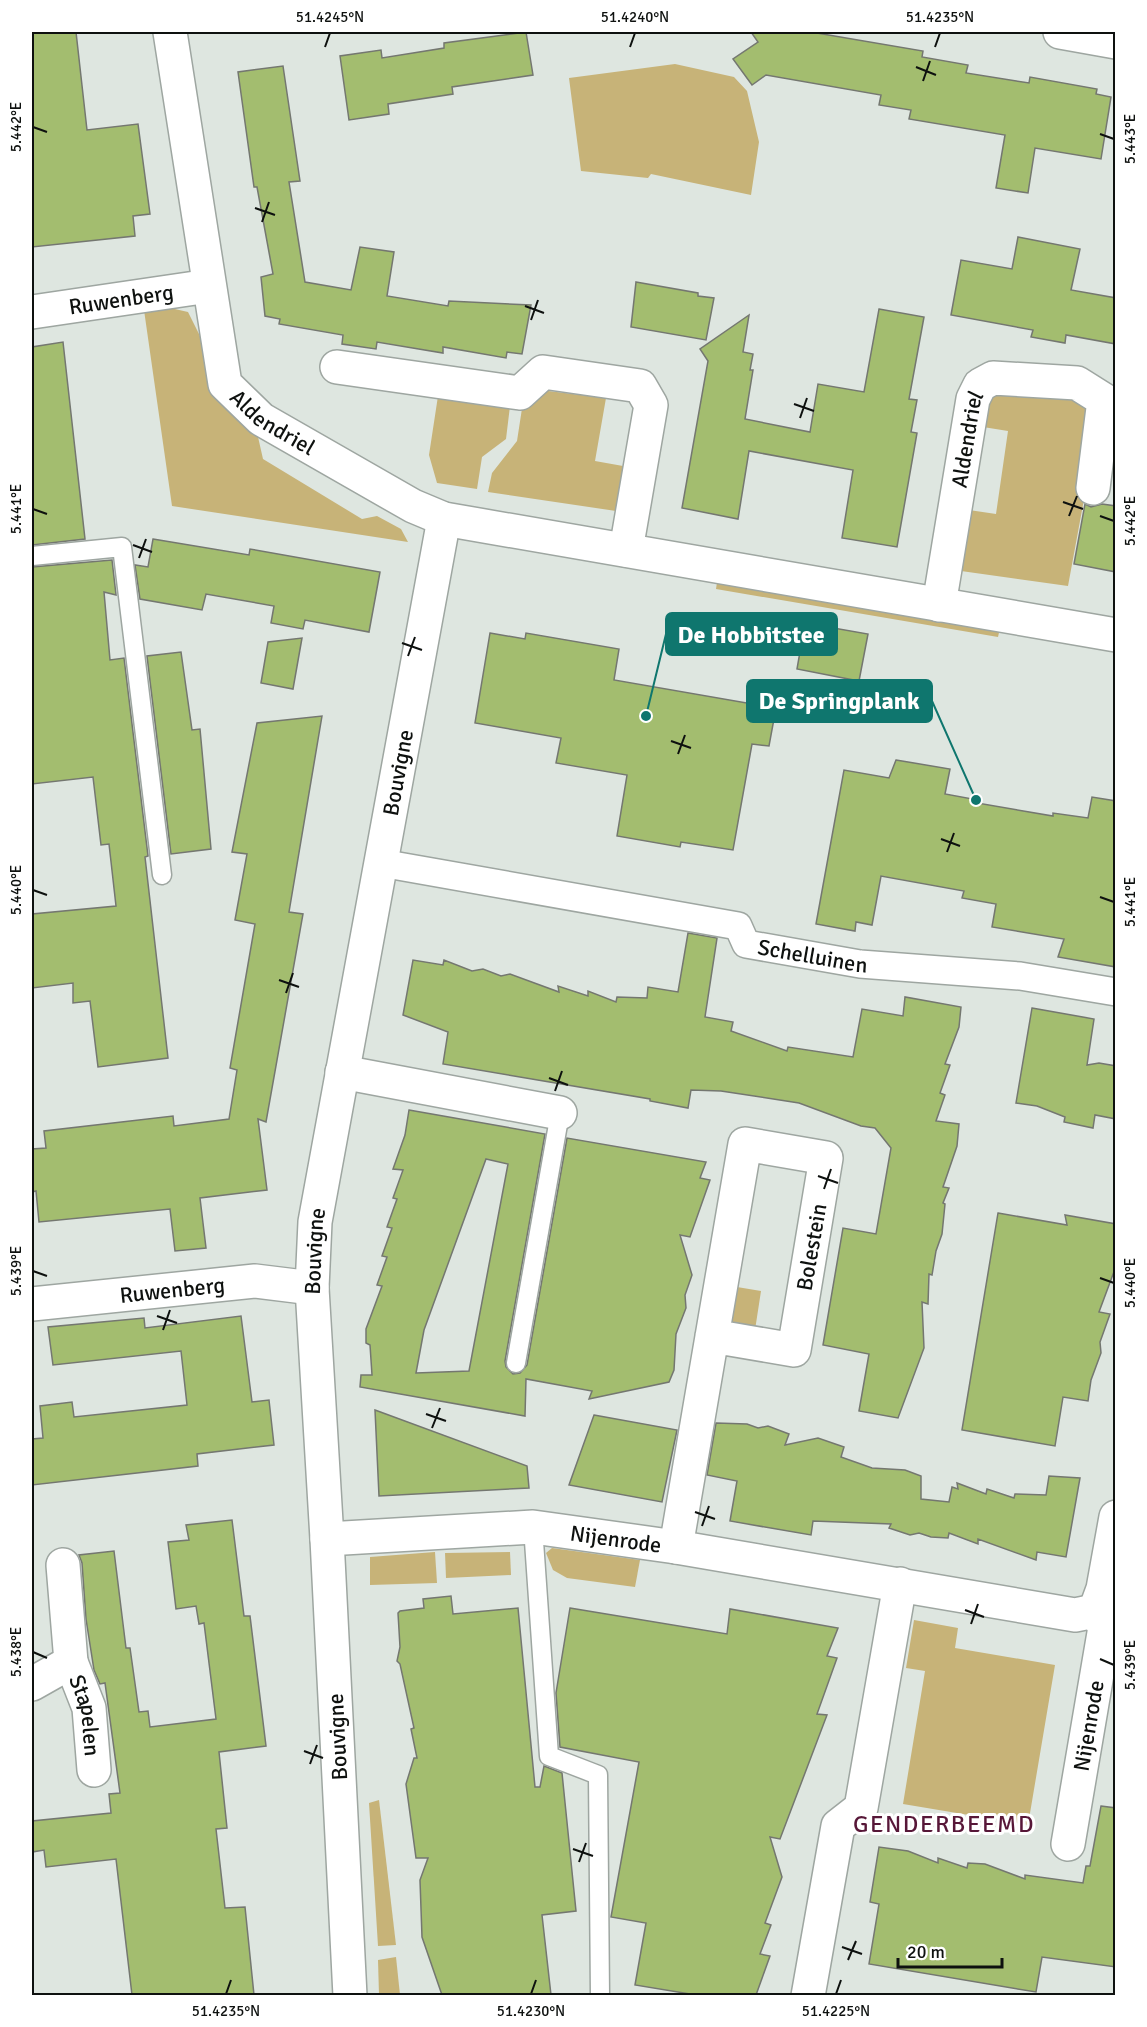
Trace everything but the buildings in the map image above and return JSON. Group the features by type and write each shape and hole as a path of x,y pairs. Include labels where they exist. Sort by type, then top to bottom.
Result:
{"street":[{"path":"1060,32 1116,42"},
{"name":"Aldendriel","path":"178,33 209,286 225,384 261,419 413,506 444,519 1116,635"},
{"name":"Ruwenberg","path":"32,312 209,286"},
{"path":"337,367 520,393 543,372 640,386 651,405 626,550"},
{"name":"Aldendriel","path":"939,605 973,399 980,385 993,378 1077,383 1104,400 1093,488"},
{"name":"Bouvigne","path":"350,1995 312,1288 315,1222 444,519"},
{"name":"Schelluinen","path":"381,863 738,926 746,944 757,946 861,964 1020,976 1116,993"},
{"path":"342,1072 560,1113"},
{"name":"Bolestein","path":"676,1547 712,1336 745,1144 826,1158 794,1350 712,1336"},
{"name":"Ruwenberg","path":"32,1304 255,1281 312,1288"},
{"path":"1095,1611 1103,1589 1116,1516"},
{"name":"Nijenrode","path":"327,1539 533,1527 676,1547 1075,1615 1095,1611 1105,1627 1068,1844"},
{"name":"Stapelen","path":"63,1565 72,1662 89,1708 94,1770"},
{"path":"808,1995 838,1826 861,1808 900,1584"},
{"name":"Stapelen","path":"32,1684 72,1662"}],"lane":[{"path":"32,556 122,547 162,875"},
{"path":"516,1363 560,1113"},
{"path":"533,1527 549,1756 598,1774 600,1995"}],"shaded area":[{"path":"675,64 734,77 747,91 759,142 751,195 651,174 648,178 581,171 569,78"},
{"path":"166,307 188,312 200,336 207,369 256,428 263,459 362,519 377,516 401,529 408,542 172,506 144,310"},
{"path":"540,390 606,398 595,461 623,466 616,511 488,492 492,473 517,441 523,402"},
{"path":"994,390 1088,401 1092,456 1068,586 961,571 969,510 996,514 1008,431 983,427 987,396"},
{"path":"438,396 510,406 506,439 482,457 477,489 437,483 429,455"},
{"path":"718,576 1001,624 998,637 716,589"},
{"path":"731,1286 761,1291 755,1330 725,1325"},
{"path":"552,1548 640,1560 635,1587 567,1578 553,1570 546,1553"},
{"path":"435,1552 437,1583 370,1585 370,1557"},
{"path":"510,1552 511,1575 446,1578 445,1553"},
{"path":"914,1620 958,1628 955,1648 1055,1665 1028,1825 903,1804 925,1671 906,1668"},
{"path":"379,1800 396,1945 378,1946 369,1803"},
{"path":"396,1957 400,1995 379,1995 378,1960"}],"place":[{"name":"De Hobbitstee","path":"646,716"},
{"name":"De Springplank","path":"976,800"}],"district":[{"name":"GENDERBEEMD","path":"944,1824"}]}
